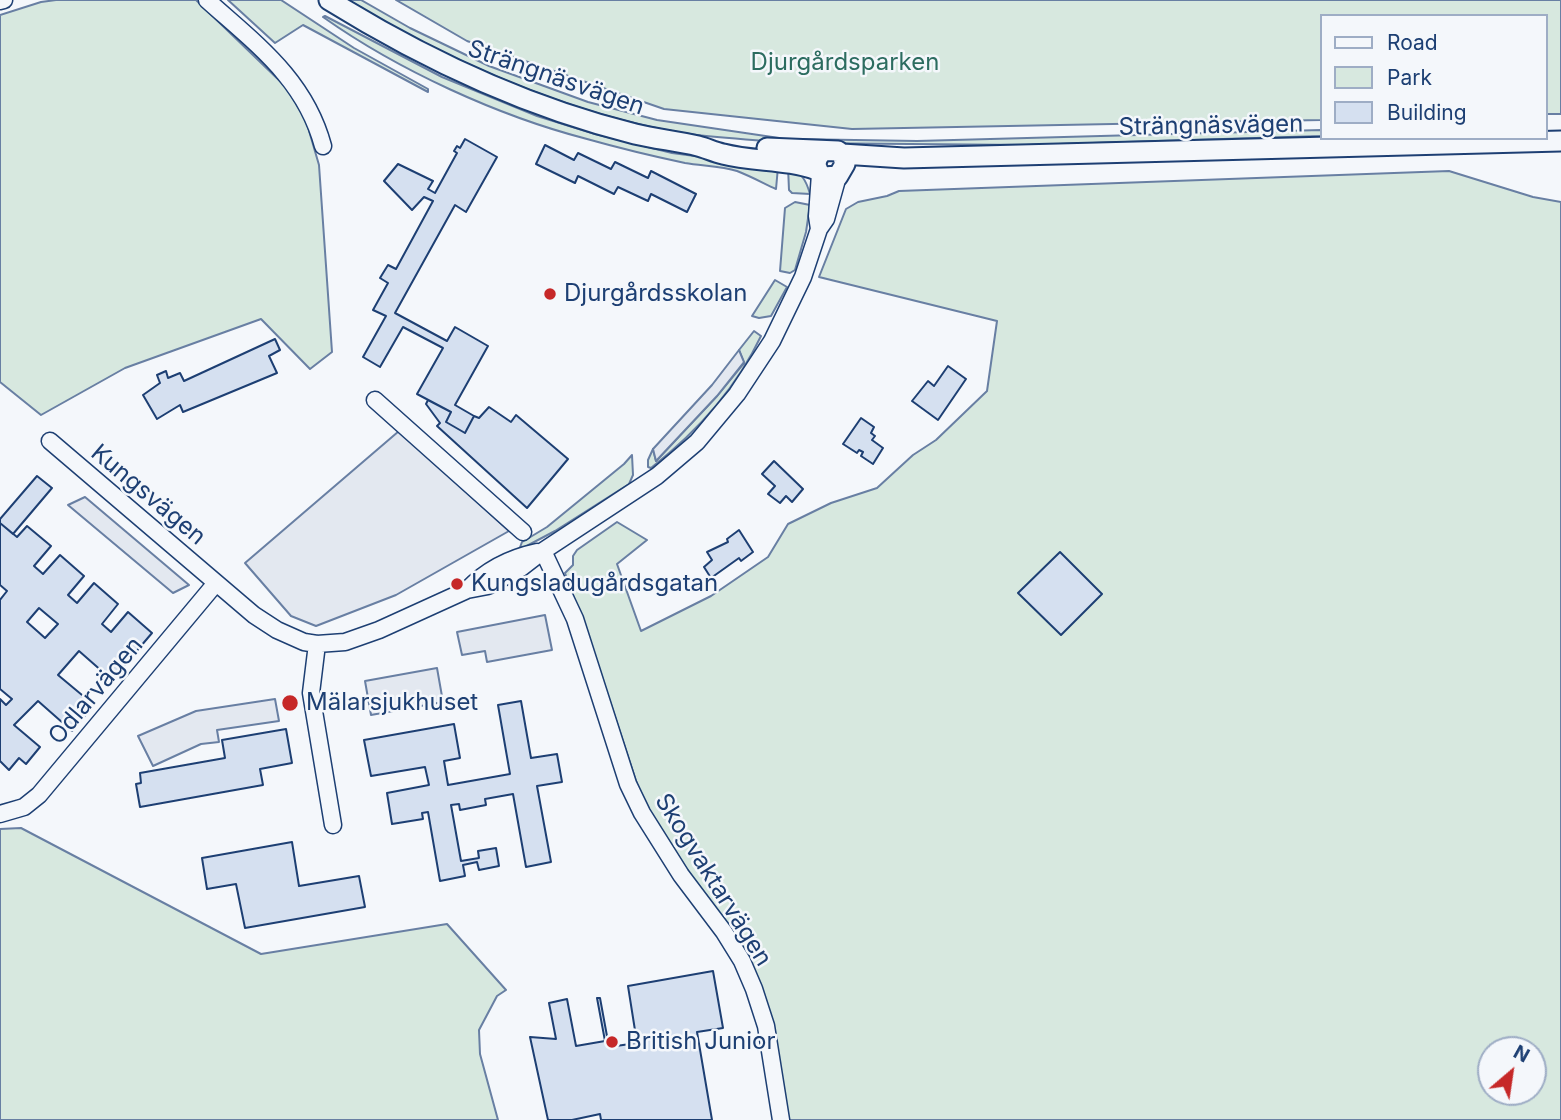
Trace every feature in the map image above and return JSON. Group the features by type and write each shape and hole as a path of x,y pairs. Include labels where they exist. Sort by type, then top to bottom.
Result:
{"main road":[{"name":"Strängnäsvägen","path":"329,0 388,36 453,69 511,94 572,115 635,134 700,146 724,142 830,167 904,158 1561,141"}],"street":[{"path":"207,0 279,64 298,88 318,127 323,146"},
{"path":"216,583 254,615 277,630 304,642 345,642 379,630 467,590 488,586 522,568 543,551 657,476 697,442 737,394 772,341 803,277 819,229 817,216 830,167"},
{"path":"375,400 523,532"},
{"name":"Kungsvägen","path":"50,441 216,583"},
{"name":"Skogvaktarvägen","path":"543,551 575,620 628,784 642,813 681,876 724,932 742,961 754,989 766,1026 781,1120"},
{"name":"Odlarvägen","path":"0,814 24,807 39,795 216,583"},
{"path":"317,643 311,693 333,825"}],"green space":[{"path":"56,0 196,0 285,86 305,117 319,165 332,352 310,369 261,319 125,368 41,415 0,382 0,15"},
{"path":"228,0 281,0 354,48 428,89 428,92 303,25 275,43"},
{"path":"348,0 361,0 410,28 489,66 588,102 657,120 779,138 778,142 683,133 596,113 509,82 467,63"},
{"name":"Djurgårdsparken","path":"396,0 1561,0 1561,114 1547,114 1547,14 1320,14 1320,120 852,129 664,109 467,41"},
{"path":"323,17 442,77 537,116 672,153 778,167 776,189 737,171 636,152 519,118 416,73 352,37"},
{"path":"1320,130 1320,136 1027,145 792,143 793,139 917,141"},
{"path":"788,167 803,178 810,194 792,193 789,190"},
{"path":"1449,171 1533,197 1561,202 1561,1120 787,1120 769,1020 721,916 677,857 641,796 565,573 573,565 573,556 577,550 617,522 647,540 617,564 641,631 711,596 768,557 788,524 831,503 877,488 913,455 936,440 987,391 997,321 819,277 846,209 858,202 899,191"},
{"path":"795,202 810,205 806,232 795,270 790,273 780,271 785,208"},
{"path":"775,280 787,287 771,316 752,316"},
{"path":"754,331 761,336 727,392 684,440 651,468 648,467 653,449 656,461 744,363 739,350"},
{"path":"632,455 633,475 629,484 555,531 519,550 522,542 547,527"},
{"path":"21,828 261,954 447,924 506,990 497,996 479,1030 480,1054 498,1120 0,1120 0,829"}],"shaded area":[{"path":"739,350 744,362 717,396 656,461 653,449 712,385"},
{"path":"399,431 509,531 396,595 316,626 291,616 245,563"},
{"path":"85,497 189,585 173,593 68,505"},
{"path":"545,615 552,650 487,662 485,651 462,655 457,632"},
{"path":"437,668 443,702 371,715 365,681"},
{"path":"275,699 279,721 217,730 219,742 201,744 153,766 138,736 196,711"}],"building":[{"path":"465,139 497,157 466,212 455,205 395,313 447,341 455,327 488,346 455,405 474,416 465,433 446,422 451,412 417,394 443,348 403,327 380,367 363,357 386,316 373,310 388,283 380,278 388,265 396,269 433,201 424,197 412,210 384,181 398,164 433,181 428,189 435,193 457,153 454,151 457,146 460,148"},
{"name":"Djurgårdsskolan","path":"545,145 574,160 578,153 611,169 615,162 648,178 651,171 696,194 687,212 651,194 648,201 618,187 614,194 578,176 575,183 536,164"},
{"path":"275,339 280,350 269,356 277,373 183,412 180,405 157,419 143,395 160,383 157,375 166,371 168,378 180,373 184,381"},
{"path":"948,366 966,379 938,420 912,401 928,381 934,386"},
{"path":"428,400 451,412 446,422 465,433 474,416 479,418 489,407 511,422 516,415 568,459 527,508 437,426 440,423 426,404"},
{"path":"861,418 874,427 871,433 875,436 872,440 883,448 873,464 861,456 863,452 859,450 857,453 843,444"},
{"path":"774,461 803,489 792,502 786,496 780,503 768,494 775,486 762,474"},
{"path":"37,476 52,488 13,534 0,523 0,519"},
{"path":"0,523 17,537 27,526 51,546 34,566 43,574 60,555 84,576 68,595 77,603 94,583 118,604 102,624 111,632 128,612 152,633 112,680 79,651 58,675 94,705 72,731 38,701 14,725 40,747 26,764 19,758 9,770 0,761 0,699 6,705 12,699 0,689 0,600 7,591 0,585","holes":["39,608 58,624 45,638 27,622"]},
{"path":"739,530 753,552 741,561 739,558 711,578 704,567 712,560 707,552 728,542 727,539"},
{"path":"1060,552 1102,594 1061,635 1018,593"},
{"path":"521,701 531,758 557,754 562,782 537,786 551,862 526,867 513,794 485,799 486,805 460,810 459,804 451,805 461,861 479,858 478,851 496,848 499,866 479,870 477,862 463,865 465,876 440,881 428,812 422,813 423,819 392,824 387,793 429,785 425,767 371,776 364,740 454,724 460,758 444,761 448,785 510,774 498,705"},
{"path":"286,729 292,763 260,769 263,785 140,807 136,784 141,783 140,773 225,758 222,740"},
{"path":"292,842 299,886 359,876 365,907 245,928 236,884 207,889 202,858"},
{"path":"713,971 723,1028 697,1032 712,1120 601,1120 600,1114 572,1120 548,1120 530,1037 556,1039 549,1003 567,999 576,1046 605,1041 597,998 600,998 609,1047 637,1043 628,986"}],"place":[{"name":"Djurgårdsskolan","path":"550,294"},
{"name":"Kungsladugårdsgatan","path":"457,584"},
{"name":"Mälarsjukhuset","path":"290,703"},
{"name":"British Junior","path":"612,1042"}]}
